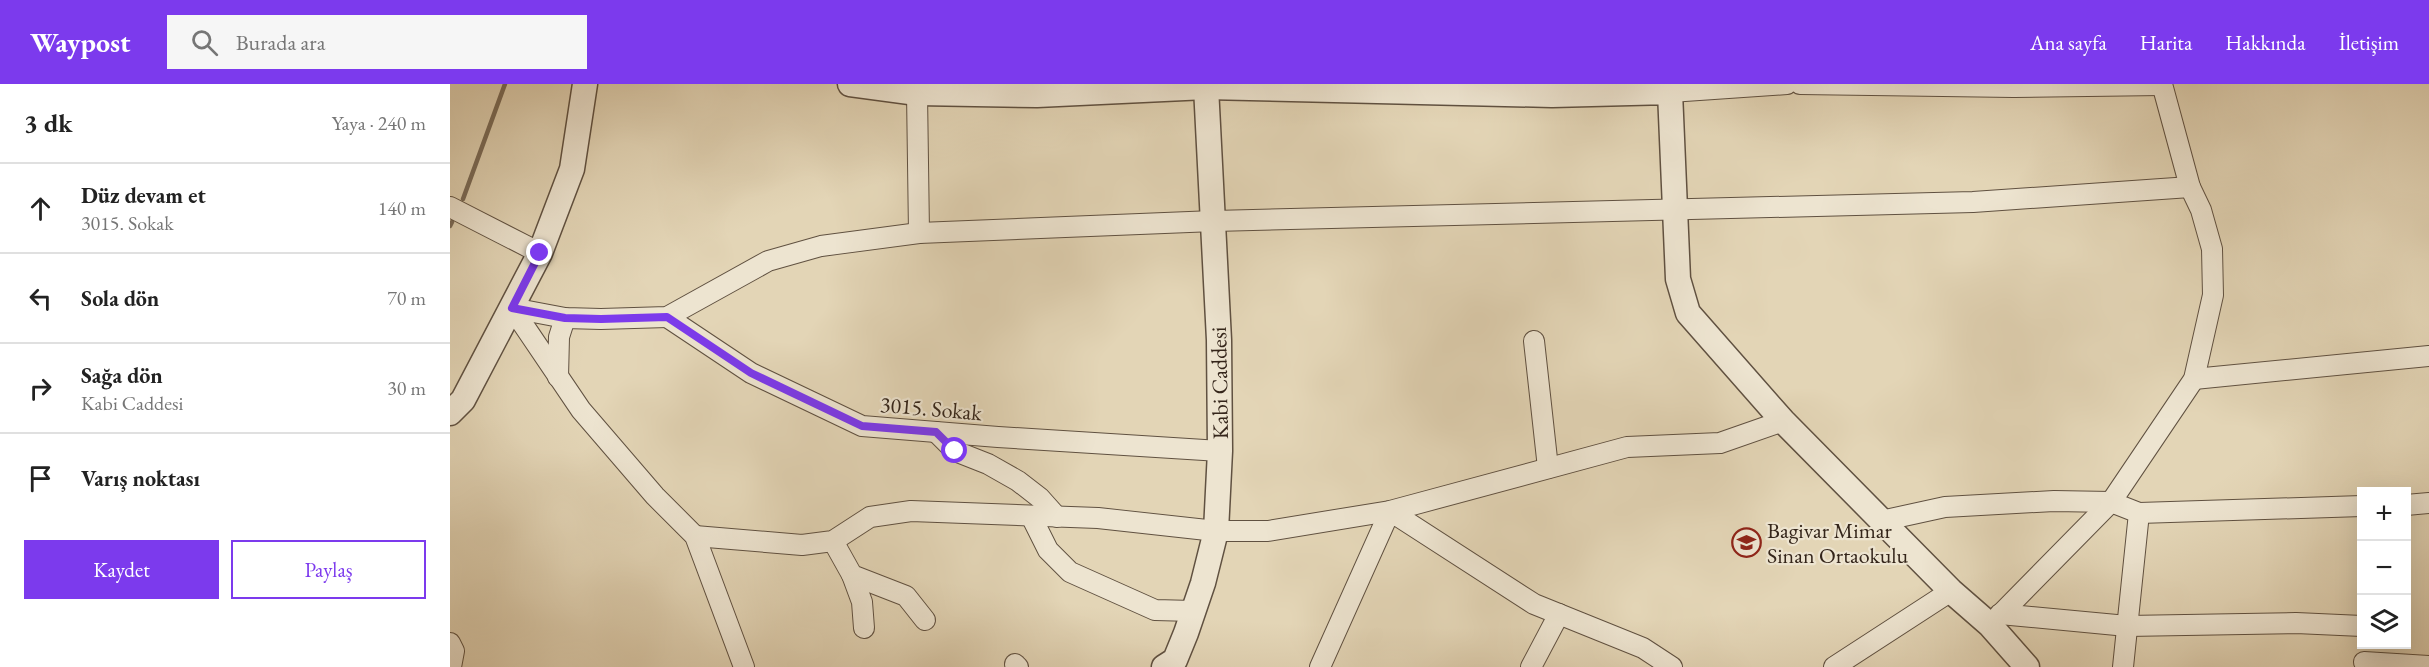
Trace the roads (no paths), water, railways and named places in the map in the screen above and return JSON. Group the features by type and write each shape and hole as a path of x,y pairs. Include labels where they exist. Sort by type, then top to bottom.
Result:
{"street":[{"path":"450,413 463,400 540,253 572,169 585,84"},
{"path":"850,84 917,93 1037,94 1206,85 1552,90 1681,89 1787,84"},
{"path":"1800,84 2162,84 2190,187 2201,210 2212,249 2213,295 2194,379 2111,502 1995,620"},
{"name":"Kabi Caddesi","path":"1171,665 1203,583 1216,531 1220,451 1220,340 1206,85"},
{"path":"1681,89 1677,210 1678,279 1688,313 1783,421 1881,521 1951,591 1995,620 2027,667"},
{"path":"917,93 919,233"},
{"path":"512,308 565,318 667,317 768,261 821,246 919,233 1214,221 1973,202 2190,187"},
{"path":"450,207 540,253"},
{"path":"512,308 581,410 655,496 695,536 744,667"},
{"name":"3015. Sokak","path":"667,317 751,373 862,426 1220,451"},
{"path":"558,377 559,337 565,318"},
{"path":"1534,340 1548,468"},
{"path":"2194,379 2429,356"},
{"path":"695,536 802,545 833,541 870,517 911,512 1098,518 1216,531 1268,531 1390,511 1627,447 1720,443 1783,421"},
{"path":"936,432 955,451 988,464 1018,481 1040,498 1058,517"},
{"path":"1881,521 1945,507 2054,501 2111,502 2139,513 2357,506"},
{"path":"2411,505 2429,503"},
{"path":"1390,511 1534,604 1643,648 1672,667"},
{"path":"1320,667 1390,511"},
{"path":"2123,667 2139,513"},
{"path":"1031,516 1048,550 1070,572 1155,610 1193,611"},
{"path":"833,541 852,575 862,602 864,628"},
{"path":"852,575 906,596 926,620"},
{"path":"1834,667 1951,591"},
{"path":"1531,667 1559,614"},
{"path":"1995,620 2127,626 2296,623 2357,626"},
{"path":"450,643 454,651 451,667"},
{"path":"2365,658 2429,666"}],"waterway":[{"path":"463,199 505,84"},
{"path":"450,226 452,222"}],"place":[{"name":"Bagivar Mimar Sinan Ortaokulu","path":"1746,543"}]}
